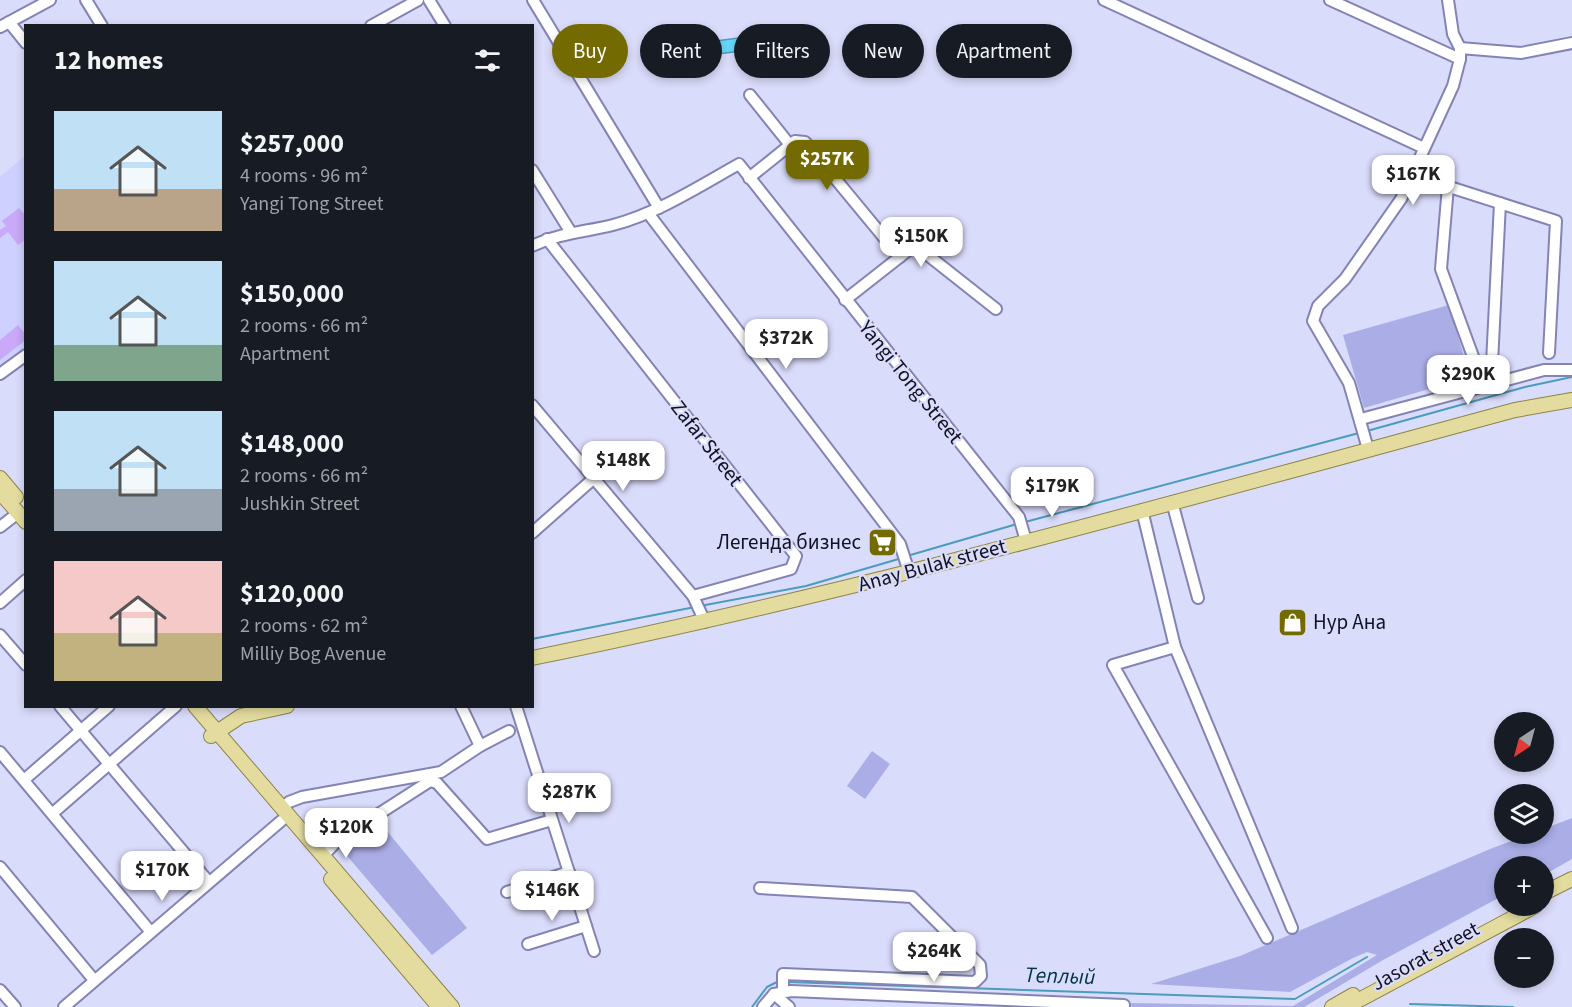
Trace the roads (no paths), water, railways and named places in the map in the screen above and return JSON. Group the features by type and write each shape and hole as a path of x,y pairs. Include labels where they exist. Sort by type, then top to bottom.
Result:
{"main road":[{"name":"Anay Bulak street","path":"534,658 704,618 1172,502 1364,434 1572,400"},
{"path":"0,478 23,514"},
{"path":"0,492 23,514"},
{"path":"185,708 213,734 382,933 452,1007"},
{"path":"196,708 213,734"},
{"path":"213,734 241,716 278,708"},
{"path":"281,815 323,856 439,1007"},
{"path":"1554,889 1572,879"},
{"path":"1554,897 1572,889"},
{"name":"Jasorat street","path":"1332,1007 1498,916"},
{"name":"Jasorat street","path":"1346,1007 1516,916"}],"street":[{"path":"24,41 5,25 50,0"},
{"path":"86,0 101,24"},
{"path":"375,24 418,0"},
{"path":"429,0 444,24"},
{"path":"533,0 653,211 900,544 908,568"},
{"path":"1104,0 1424,148"},
{"path":"1330,0 1460,53 1521,53 1572,43"},
{"path":"1448,0 1453,34 1460,53 1452,86 1401,199 1345,279 1318,306 1312,321 1349,383 1364,434 1435,401 1491,383 1544,370 1572,370"},
{"path":"750,95 790,145"},
{"path":"534,245 570,231 613,225 653,211 739,164 749,178 800,139 805,142 900,257"},
{"path":"534,173 570,231"},
{"path":"1412,175 1556,221 1549,353"},
{"name":"Yangi Tong Street","path":"749,178 1021,520 1025,537"},
{"path":"1448,186 1441,268 1475,362 1492,365"},
{"path":"1491,383 1500,203"},
{"name":"Zafar Street","path":"547,239 796,556 791,569 693,596"},
{"path":"845,300 915,245 996,309"},
{"path":"0,374 24,356"},
{"path":"534,407 693,596 704,618"},
{"path":"534,531 593,479"},
{"path":"1172,502 1198,598"},
{"path":"1142,510 1175,647 1292,928"},
{"path":"0,527 23,514"},
{"path":"0,603 24,582"},
{"path":"0,635 24,663"},
{"path":"1175,647 1113,665 1267,938"},
{"path":"62,708 110,762 208,881"},
{"path":"25,780 107,708"},
{"path":"53,813 174,708"},
{"path":"462,708 480,747"},
{"path":"517,708 594,951"},
{"path":"64,1007 281,815 289,802 302,797 441,772 509,731"},
{"path":"0,752 150,931"},
{"path":"323,856 338,840 430,781 437,783 488,839 552,820"},
{"path":"0,867 94,980"},
{"path":"507,892 569,872"},
{"path":"760,888 912,897 980,965 981,976 975,982 781,985 763,1007"},
{"path":"528,944 586,926"},
{"path":"781,985 1124,1005"},
{"path":"781,985 789,1007"},
{"path":"0,990 15,1007"}],"waterway":[{"path":"1367,431 1525,387 1572,377"},
{"path":"1025,522 1359,433"},
{"path":"907,556 1017,524"},
{"path":"700,606 806,586 902,558"},
{"path":"534,639 695,607"},
{"name":"Теплый","path":"788,982 1295,999 1367,957"},
{"name":"Теплый","path":"752,1007 767,987 779,981"},
{"name":"Теплый","path":"1410,1004 1513,1007"}],"place":[{"name":"Легенда бизнес","path":"882,542"},
{"name":"Нур Ана","path":"1292,622"}]}
